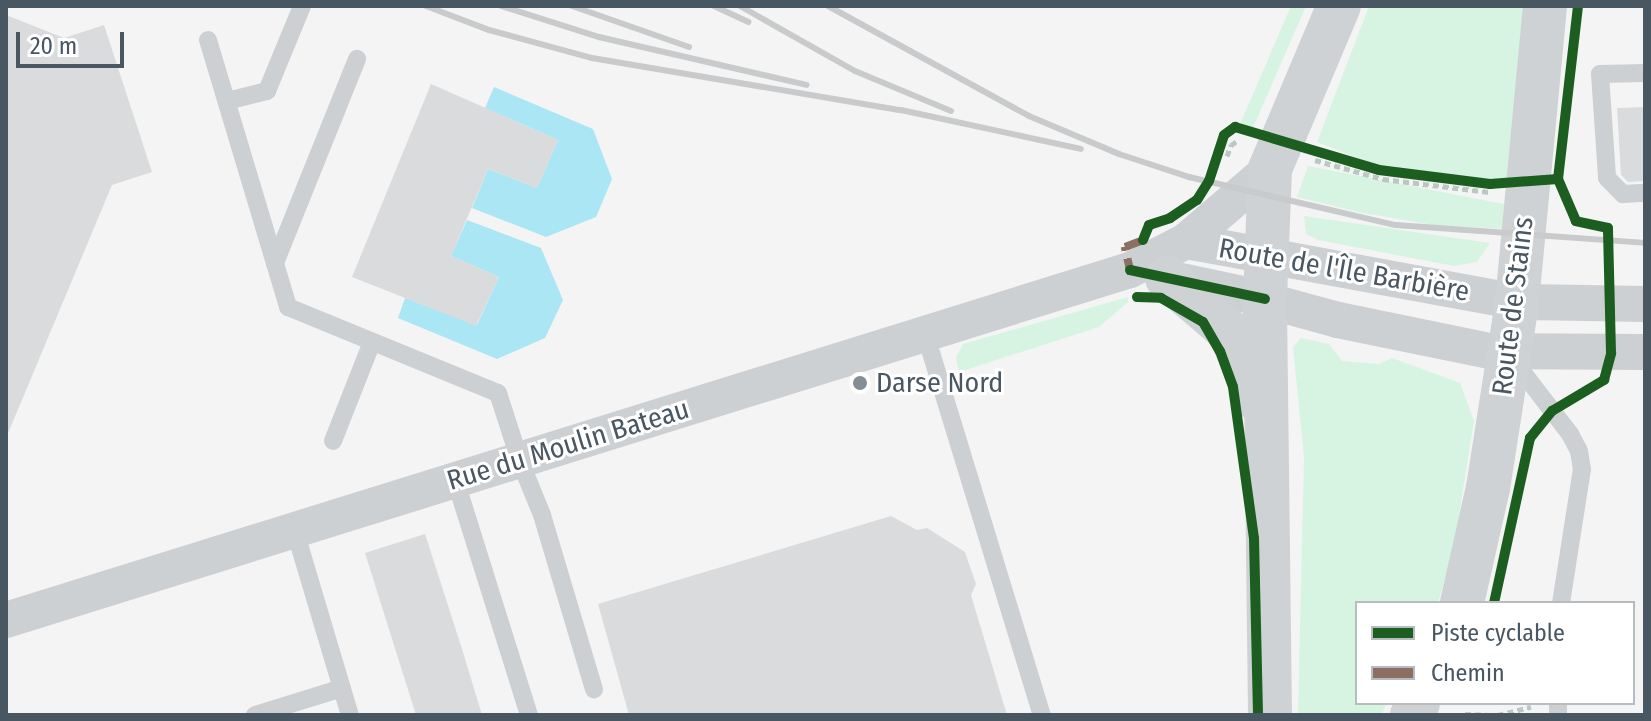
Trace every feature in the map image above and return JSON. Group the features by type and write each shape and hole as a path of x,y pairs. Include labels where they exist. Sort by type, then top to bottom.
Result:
{"main road":[{"path":"1270,715 1266,256 1277,153 1339,6"},
{"name":"Route de Stains","path":"1462,601 1480,531 1517,302 1545,6"},
{"path":"1161,263 1230,332 1266,422"}],"street":[{"path":"1161,263 1277,153"},
{"name":"Route de l'Île Barbière","path":"1161,263 1266,256 1517,302 1645,304"},
{"name":"Route de l'Île Barbière","path":"1161,263 1338,320 1509,354 1645,352"},
{"name":"Rue du Moulin Bateau","path":"6,620 925,333 1161,263"}],"lane":[{"path":"227,101 267,91 302,6"},
{"path":"208,40 288,307 498,393 542,515 594,689"},
{"path":"275,263 357,59"},
{"path":"1645,73 1600,74 1607,178 1623,194 1645,193"},
{"path":"925,333 1042,715"},
{"path":"333,441 372,342"},
{"path":"1509,354 1570,434 1579,451 1582,469 1561,601"},
{"path":"455,479 529,715"},
{"path":"295,531 350,715"},
{"path":"255,715 342,688"}],"path":[{"path":"1235,127 1277,153"},
{"path":"1221,158 1224,135"},
{"path":"1221,158 1239,140 1277,153 1526,190"},
{"path":"1464,714 1498,715 1534,706"}],"green space":[{"path":"1291,6 1306,6 1253,128 1240,124"},
{"path":"1369,6 1534,6 1514,182 1378,166 1317,142"},
{"path":"1308,166 1509,205 1507,229 1434,225 1363,213 1297,197"},
{"path":"1304,216 1490,243 1477,262 1454,266 1318,240 1306,234"},
{"path":"1128,297 1128,302 1099,327 959,372 956,357 963,344"},
{"path":"1301,338 1329,344 1342,361 1379,364 1392,358 1460,383 1474,421 1454,546 1439,601 1355,601 1355,705 1386,705 1381,715 1298,715 1304,457 1293,347"}],"water":[{"path":"494,87 593,129 612,179 596,217 546,237 472,208 488,169 537,188 558,140 485,108"},
{"path":"467,220 541,248 563,300 545,338 497,359 398,318 405,298 477,325 499,277 451,256"}],"building":[{"path":"6,15 64,38 104,25 152,172 112,185 6,438"},
{"path":"431,84 558,140 537,188 488,169 451,256 499,277 476,326 352,277"},
{"path":"1645,107 1645,181 1628,182 1621,175 1617,108"},
{"path":"891,516 917,530 927,528 965,552 976,584 971,595 1007,715 629,715 598,604"},
{"path":"425,534 482,715 416,715 365,553"}],"railway":[{"path":"426,6 489,30 592,58 901,110 1081,149"},
{"path":"501,6 599,37 807,85"},
{"path":"572,6 689,47"},
{"path":"714,6 749,22"},
{"path":"740,6 855,71 951,111"},
{"path":"828,6 1029,116 1119,154 1189,177 1396,225 1645,243"}],"marked path":[{"path":"1131,274 1125,247 1143,240"}],"cycle path":[{"path":"1494,601 1530,438 1552,411 1604,380 1611,353 1608,228 1576,221 1558,179 1578,6"},
{"path":"1143,240 1149,225 1170,218 1197,200 1209,181 1224,135 1235,127 1379,170 1490,184 1558,179"},
{"path":"1130,270 1265,299"},
{"path":"1137,297 1161,298 1203,322 1220,351 1233,387 1254,538 1258,715"}],"place":[{"name":"Darse Nord","path":"860,383"}]}
